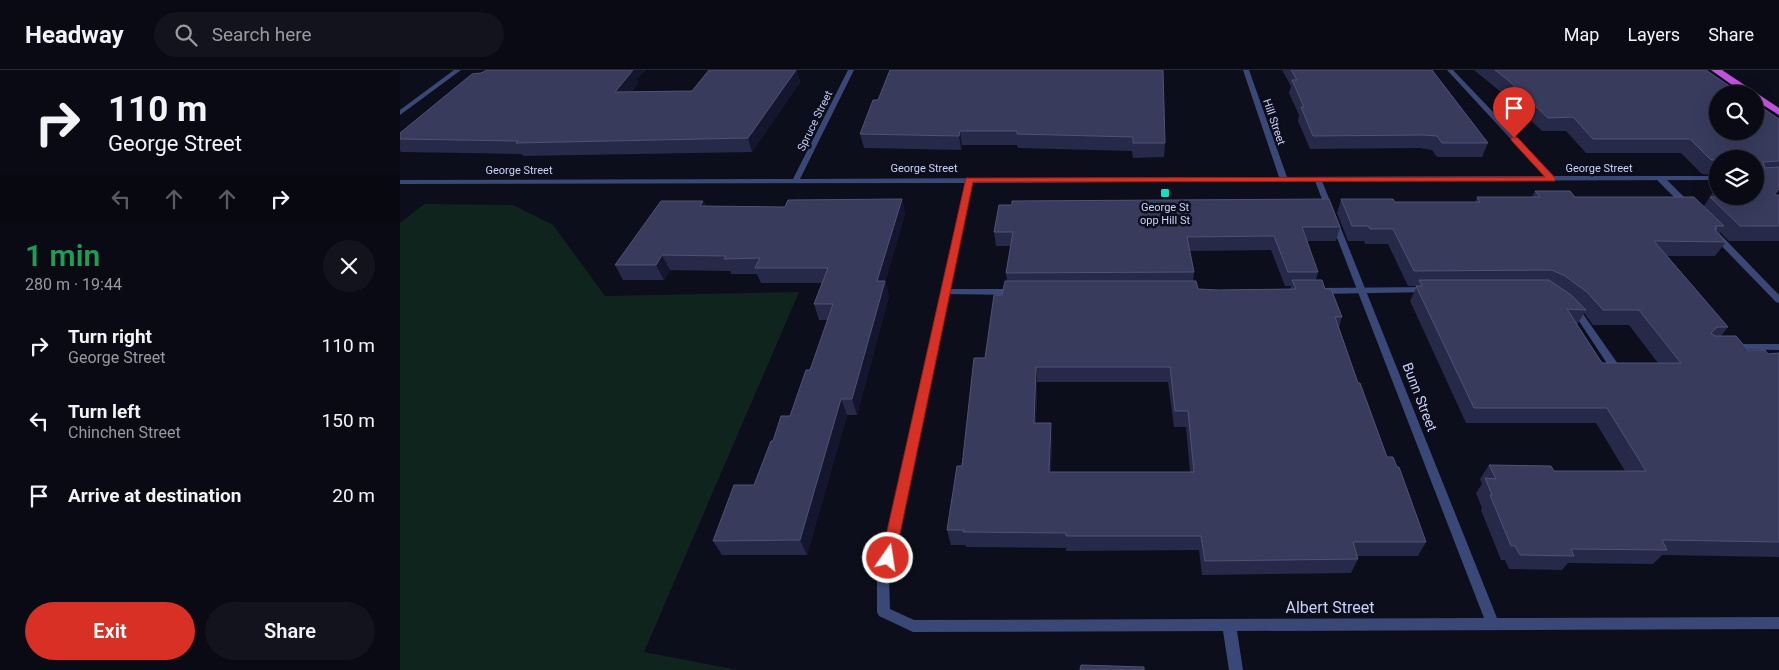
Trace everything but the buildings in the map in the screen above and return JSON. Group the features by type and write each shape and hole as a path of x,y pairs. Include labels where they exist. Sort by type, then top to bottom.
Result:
{"highway":[{"path":"1716,70 1738,85"},
{"path":"1764,102 1779,112"}],"street":[{"path":"400,114 458,70"},
{"name":"Spruce Street","path":"796,180 851,70"},
{"name":"Hill Street","path":"1246,70 1284,180"},
{"path":"1450,70 1552,179"},
{"name":"George Street","path":"400,182 1709,178"},
{"path":"1661,179 1696,214"},
{"path":"969,180 946,292 1026,292"},
{"name":"Bunn Street","path":"1318,180 1364,291 1493,625"},
{"path":"1710,229 1779,300"},
{"path":"1314,291 1442,290"},
{"name":"Albert Street","path":"946,292 884,578 884,612 913,626 1779,623"},
{"path":"1565,302 1578,313 1614,366"},
{"path":"1724,347 1779,347"},
{"path":"1230,625 1236,670"}],"green space":[{"path":"424,204 513,205 553,225 605,296 799,292 644,652 738,670 400,670 400,223"}],"place":[{"name":"George St opp Hill St","path":"1165,193"}],"route":[{"path":"888,558 969,180 1552,179 1514,138"}]}
